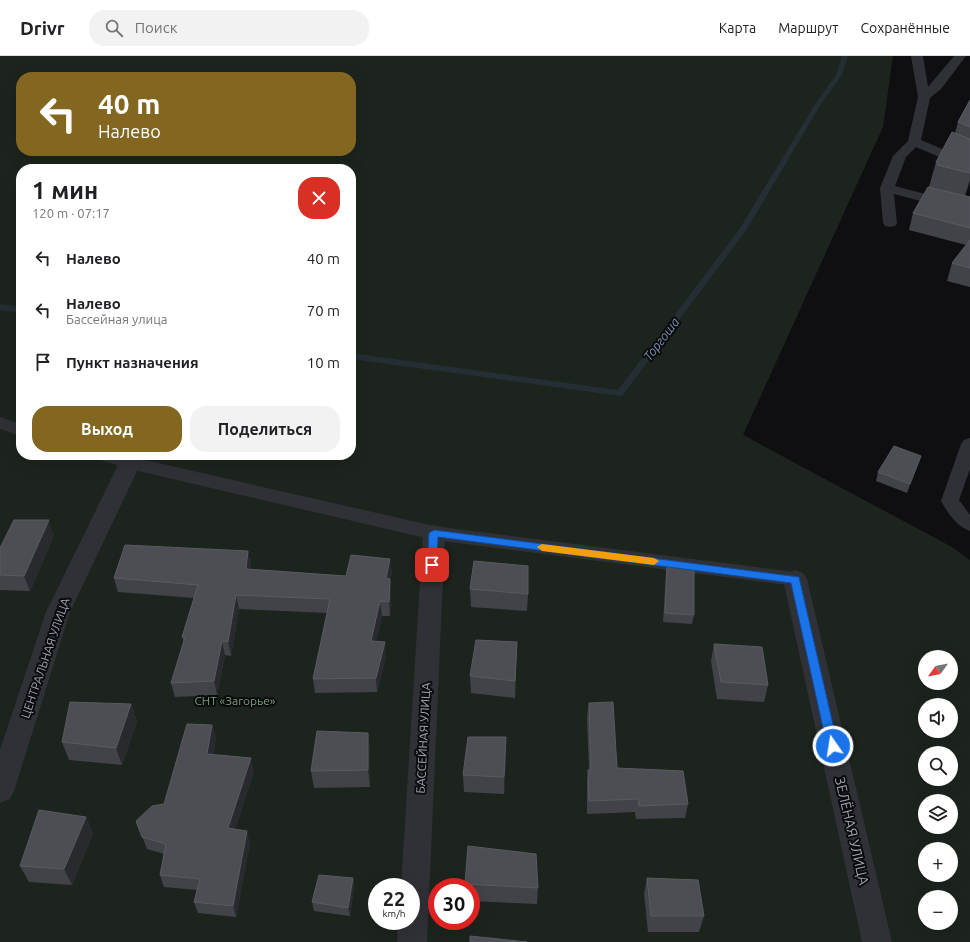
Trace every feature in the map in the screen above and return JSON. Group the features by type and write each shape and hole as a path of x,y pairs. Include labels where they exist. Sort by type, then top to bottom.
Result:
{"street":[{"name":"ЦЕНТРАЛЬНАЯ УЛИЦА","path":"0,791 58,612 130,463"},
{"name":"БАССЕЙНАЯ УЛИЦА","path":"412,942 434,533"},
{"name":"ЗЕЛЁНАЯ УЛИЦА","path":"795,579 877,942"}],"lane":[{"path":"890,223 887,188 900,156 914,142 924,97 917,64 917,56"},
{"path":"924,97 937,86 960,56"},
{"path":"914,142 970,166"},
{"path":"887,188 970,210"},
{"path":"0,423 16,428"},
{"path":"970,444 950,501 963,519 970,524"},
{"path":"120,460 434,533 795,579"}],"green space":[{"name":"СНТ «Загорье»","path":"0,56 893,56 883,127 743,435 952,547 970,560 970,942 0,942"}],"building":[{"path":"970,100 970,127 958,122"},
{"path":"952,132 970,139 970,173 937,165 938,163 936,162"},
{"path":"928,187 970,197 970,228 913,213"},
{"path":"970,240 970,268 952,263"},
{"path":"894,446 921,456 910,484 878,472"},
{"path":"14,520 49,520 24,576 0,575 0,548"},
{"path":"125,545 248,551 246,569 346,576 351,555 390,559 386,578 390,579 389,602 380,601 371,641 385,642 376,678 313,679 330,599 236,595 228,642 222,641 214,681 171,683 185,637 182,637 198,585 114,578"},
{"path":"474,561 528,566 528,594 470,589"},
{"path":"667,564 694,569 694,615 665,613"},
{"path":"476,640 517,642 515,681 470,676"},
{"path":"714,644 762,647 768,685 721,682"},
{"path":"70,702 131,704 116,748 62,742"},
{"path":"613,702 617,768 683,771 688,804 639,806 638,799 589,801 588,770 591,770 589,703"},
{"path":"187,724 212,725 207,754 251,758 228,828 247,831 233,906 194,902 200,879 160,875 166,844 142,837 136,821 152,806 164,804"},
{"path":"317,731 368,733 368,770 311,771"},
{"path":"468,737 506,737 504,777 463,775"},
{"path":"39,810 86,817 64,869 20,866"},
{"path":"468,846 536,854 538,888 480,885 480,878 465,878"},
{"path":"319,875 353,878 348,908 312,902"},
{"path":"647,878 698,880 704,916 651,916"},
{"path":"470,936 527,942 470,942"}],"waterway":[{"name":"Торгоша","path":"356,357 620,393 743,229 818,104 839,75 845,56"},
{"name":"Торгоша","path":"0,307 16,309"}],"slow traffic":[{"path":"542,547 654,561"}],"route":[{"path":"432,565 434,533 795,579 833,746"}]}
